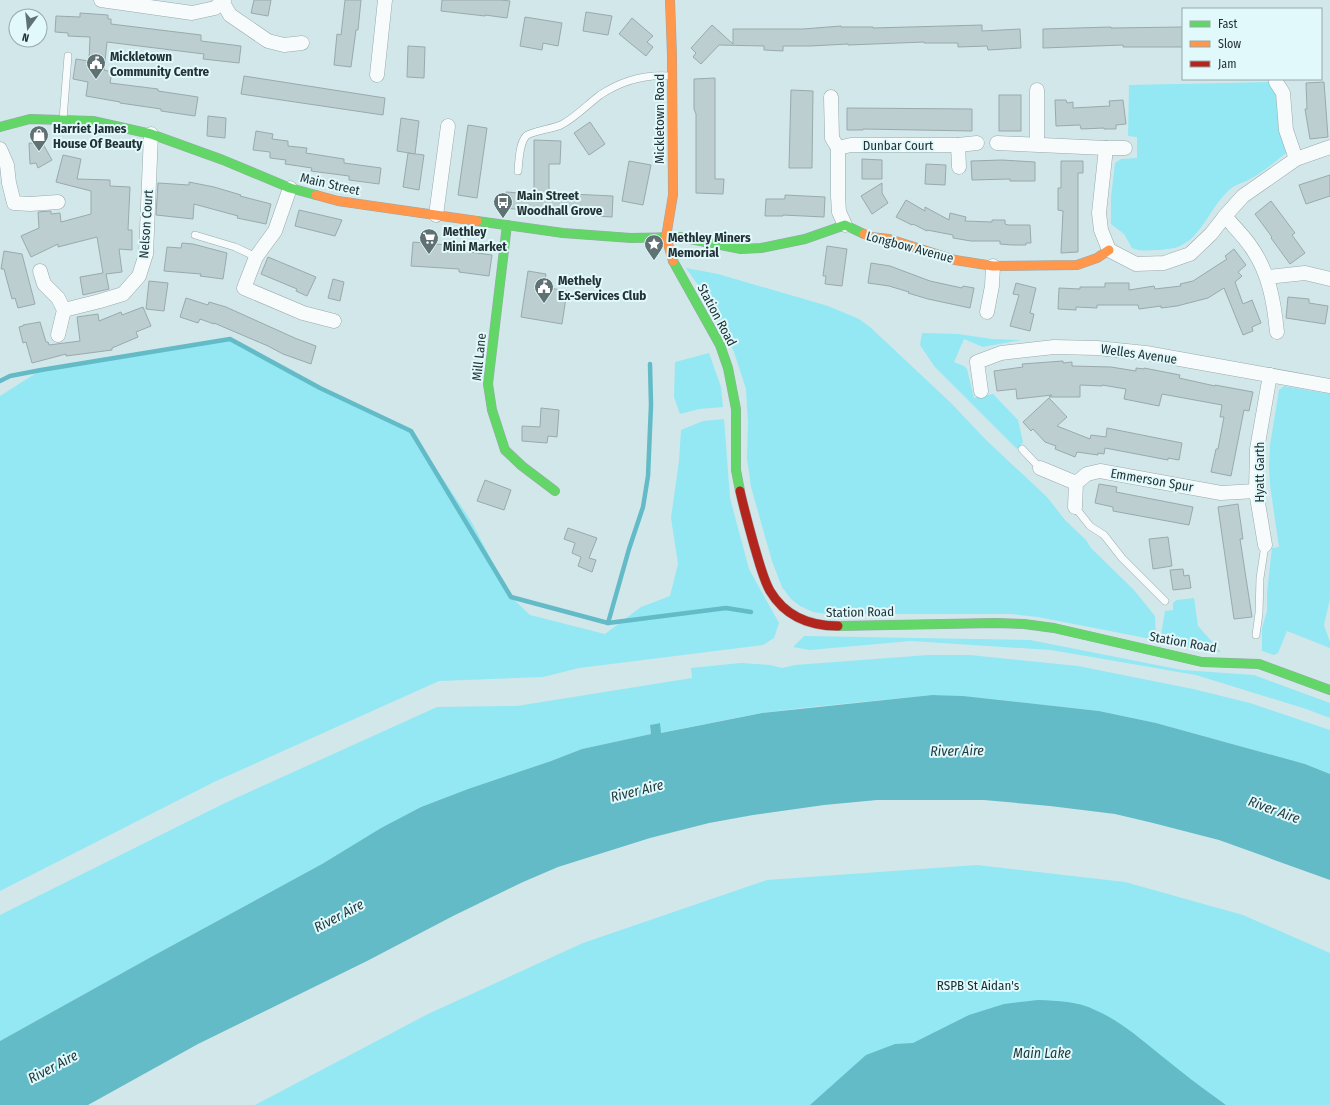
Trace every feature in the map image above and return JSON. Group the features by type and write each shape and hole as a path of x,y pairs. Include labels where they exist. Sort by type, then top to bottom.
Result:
{"street":[{"path":"101,0 192,13 215,8 223,1 230,15 268,41 284,46 302,42"},
{"path":"378,75 385,0"},
{"name":"Mickletown Road","path":"666,237 672,195 672,76 670,0"},
{"path":"1276,82 1283,93 1286,130 1296,159"},
{"path":"1037,90 1037,144"},
{"path":"666,237 688,238 741,248 761,248 805,239 845,225 839,212 838,148 832,138 831,97"},
{"name":"Main Street","path":"0,127 30,119 93,121 151,134 223,160 290,188 338,202 563,233 631,238 666,237"},
{"path":"436,215 448,126"},
{"name":"Nelson Court","path":"64,310 100,302 123,294 140,276 146,254 151,134"},
{"path":"997,143 1125,148"},
{"name":"Dunbar Court","path":"838,148 851,145 977,144"},
{"path":"958,145 959,167"},
{"path":"1106,148 1098,213 1101,230 1109,250 1136,264 1164,263 1190,254 1211,234 1243,196 1296,159 1330,147"},
{"path":"0,149 7,165 9,183 14,204 58,202"},
{"path":"290,188 275,231 256,256 244,288 303,313 334,321"},
{"path":"1225,216 1251,246 1267,277 1274,305 1277,332"},
{"name":"Mill Lane","path":"507,225 488,384 492,410 505,450 522,466 555,490"},
{"name":"Longbow Avenue","path":"845,225 871,237 889,239 955,260 993,266 1076,264 1096,258 1109,250"},
{"name":"Station Road","path":"666,237 674,263 720,345 728,368 734,391 736,409 736,470 744,508 770,591 792,615 804,621 824,626 995,623 1024,624 1054,628 1202,662 1260,664 1330,690"},
{"path":"987,312 992,286 993,266"},
{"path":"40,271 44,284 58,298 64,310 58,335"},
{"path":"1267,277 1304,273 1330,279"},
{"name":"Welles Avenue","path":"981,391 977,362 1001,354 1054,347 1097,348 1146,353 1330,386"},
{"name":"Hyatt Garth","path":"1265,545 1256,491 1257,449 1270,376"},
{"path":"1040,468 1076,483 1074,507"},
{"name":"Emmerson Spur","path":"1076,483 1087,474 1100,471 1221,493 1256,491"}],"lane":[{"path":"63,119 68,56"},
{"path":"518,171 522,143 527,136 534,131 545,130 570,120 600,96 618,85 637,78 662,75 672,76"},
{"path":"195,235 235,247 256,256"},
{"path":"1022,449 1040,468"},
{"path":"1074,507 1090,526 1104,535 1122,558 1165,601"},
{"path":"1256,635 1259,613 1260,578 1265,545"}],"green space":[{"path":"1271,82 1277,97 1279,129 1289,151 1262,172 1233,187 1226,193 1195,235 1188,241 1178,247 1170,249 1139,250 1132,248 1124,234 1111,224 1111,197 1115,163 1121,159 1137,158 1137,137 1128,136 1129,85"},
{"path":"686,268 718,274 828,306 859,319 870,327 951,403 987,441 1047,497 1065,520 1086,540 1091,548 1134,590 1155,616 1156,640 1038,617 1010,614 827,614 813,612 800,606 791,599 782,587 772,561 751,487 747,458 748,423 746,389 734,352 712,305"},
{"path":"922,333 958,334 992,339 1021,340 983,347 964,339 954,362 964,366 967,369 974,398 993,394 1018,420 1023,442 1017,449 934,366 920,345"},
{"path":"230,339 320,388 411,431 471,521 511,597 530,615 605,634 641,607 670,596 678,564 671,518 679,461 681,430 703,421 724,419 730,498 749,569 779,623 774,638 763,645 579,668 543,677 439,681 214,782 0,891 0,396 41,370"},
{"path":"709,353 721,387 723,407 699,409 680,414 674,397 675,362"},
{"path":"1284,386 1330,394 1330,599 1324,625 1330,642 1330,648 1287,631 1278,653 1274,655 1262,651 1262,628 1267,611 1267,593 1272,548 1279,547 1270,485 1269,467 1270,445 1279,390"},
{"path":"1194,598 1198,626 1221,652 1201,651 1160,641 1165,611 1173,610 1173,603 1177,600"},
{"path":"804,636 1030,640 1182,670 1254,675 1330,703 1330,718 1306,709 1196,675 1051,650 911,641 810,650 793,647"},
{"path":"928,655 970,655 1078,666 1193,689 1250,703 1330,730 1330,774 1305,764 1156,723 1099,711 963,696 932,695 761,713 660,733 659,723 650,725 651,734 582,749 421,807 381,828 322,864 0,1041 0,915 225,803 437,707 517,706 692,678 691,668 741,663 770,665 782,668 795,665"},
{"name":"RSPB St Aidan's","path":"977,865 1125,882 1243,915 1330,953 1330,1105 255,1105 428,1014 583,943 767,880"}],"water":[{"name":"River Aire","path":"932,695 963,696 1099,711 1156,723 1305,764 1330,774 1330,880 1219,840 1115,814 1050,806 984,800 877,800 824,805 753,815 709,823 650,838 558,867 523,882 198,1044 88,1105 0,1105 0,1041 322,864 381,828 421,807 582,749 651,734 650,725 660,723 661,733 762,713"},
{"name":"Main Lake","path":"1038,1000 1067,1002 1082,1005 1104,1014 1136,1035 1226,1105 810,1105 866,1055 895,1044 913,1043 969,1015 1004,1004"}],"building":[{"path":"254,0 271,0 268,16 251,13"},
{"path":"345,0 361,0 358,30 356,30 351,67 334,65 337,34 341,35"},
{"path":"442,0 510,1 507,18 441,11"},
{"path":"586,12 612,16 608,35 583,31"},
{"path":"80,13 108,15 108,19 111,19 111,24 201,35 201,41 241,46 239,63 203,59 204,54 107,42 104,70 112,72 110,83 158,89 158,91 198,97 195,116 161,111 161,109 86,96 88,82 73,79 76,59 89,61 90,37 68,36 68,33 55,32 56,16 80,17"},
{"path":"525,17 562,23 558,46 543,43 542,50 520,46"},
{"path":"632,18 653,36 647,42 653,47 646,56 619,34"},
{"path":"712,25 733,44 733,29 803,29 841,26 873,28 982,25 982,31 1020,29 1021,48 988,50 987,46 958,47 958,43 924,42 783,46 783,51 764,50 764,46 719,45 701,64 693,57 696,53 691,48"},
{"path":"1182,27 1182,47 1123,47 1123,45 1043,48 1043,29"},
{"path":"408,46 425,47 424,78 407,77"},
{"path":"244,76 385,98 383,115 241,94"},
{"path":"715,78 715,179 724,179 723,194 696,193 696,114 694,109 694,79"},
{"path":"1324,82 1328,137 1310,139 1305,109 1307,109 1306,83"},
{"path":"791,90 813,91 812,168 789,168"},
{"path":"999,95 1021,95 1021,131 999,131"},
{"path":"1055,100 1066,100 1067,103 1073,102 1073,108 1110,106 1109,101 1123,100 1126,124 1116,125 1116,129 1081,129 1080,125 1056,126"},
{"path":"847,108 972,109 972,131 847,130"},
{"path":"208,116 226,118 225,138 207,136"},
{"path":"401,118 419,121 415,154 397,151"},
{"path":"590,122 605,144 589,155 574,133"},
{"path":"468,125 487,128 477,198 458,195"},
{"path":"256,131 273,134 272,139 288,141 288,146 307,148 306,153 344,159 344,163 381,168 379,184 349,180 349,176 311,171 312,168 285,164 286,160 270,158 270,152 253,150"},
{"path":"534,140 561,141 560,164 549,164 549,196 571,197 571,194 613,196 612,217 560,214 505,208 506,192 534,194"},
{"name":"Harriet James House Of Beauty","path":"29,143 43,144 52,160 38,168 36,163 30,164"},
{"path":"408,153 424,155 419,190 403,187"},
{"path":"63,155 81,159 77,179 110,180 110,186 130,187 128,230 132,230 132,250 119,249 122,272 106,274 109,289 83,295 80,277 103,273 97,237 58,247 58,244 31,257 21,236 39,228 38,212 51,211 51,214 60,213 61,222 91,214 91,191 56,182"},
{"path":"862,159 882,160 882,179 862,179"},
{"path":"1002,160 1035,162 1035,181 1010,181 1010,179 972,180 971,161"},
{"path":"629,161 651,165 643,205 622,201"},
{"path":"1061,161 1083,161 1083,173 1078,173 1078,252 1061,253 1063,211 1058,210 1058,188 1061,188"},
{"path":"926,164 946,165 945,185 925,184"},
{"path":"1330,175 1330,196 1306,204 1299,185"},
{"path":"189,182 214,187 271,204 266,224 237,218 238,216 194,204 193,219 156,215 158,183 189,185"},
{"path":"882,183 882,193 888,203 872,214 861,196"},
{"path":"785,195 825,197 824,217 783,215 765,216 766,199 785,199"},
{"path":"906,200 925,211 925,207 949,220 950,213 966,217 965,221 992,222 992,220 1005,220 1005,224 1008,225 1030,225 1031,243 1026,243 1026,245 1012,245 1000,244 1000,241 971,241 953,238 953,235 927,231 896,217"},
{"path":"1271,201 1295,233 1292,235 1305,253 1290,264 1255,214"},
{"path":"299,210 342,220 335,236 295,226"},
{"path":"413,242 447,245 447,249 492,255 489,276 459,272 459,269 411,266"},
{"path":"182,243 193,244 227,253 223,279 200,276 201,274 164,271 167,247 181,248"},
{"path":"827,246 847,249 842,286 825,284 826,276 823,276"},
{"path":"1234,249 1246,265 1238,272 1242,276 1235,282 1243,304 1252,300 1261,323 1252,327 1253,331 1243,335 1224,288 1208,298 1177,306 1161,308 1161,306 1139,309 1138,305 1097,305 1097,308 1076,307 1076,310 1058,309 1059,288 1080,289 1080,287 1105,287 1105,283 1129,283 1129,290 1154,286 1155,289 1181,286 1180,284 1193,281 1227,259 1225,256"},
{"path":"4,251 22,254 35,304 18,308 15,298 12,299 4,269 1,269"},
{"path":"268,257 316,277 307,296 296,291 297,289 261,274"},
{"path":"871,263 890,266 930,281 962,288 963,286 974,288 970,308 928,299 889,286 868,283"},
{"name":"Methely Ex-Services Club","path":"528,271 546,274 544,287 567,291 562,324 521,317"},
{"path":"333,279 344,282 340,301 328,298"},
{"path":"149,281 168,283 164,311 146,309"},
{"path":"1016,283 1036,288 1030,313 1034,314 1030,331 1010,326 1019,295 1013,294"},
{"path":"1288,297 1309,299 1309,303 1328,306 1325,324 1286,318"},
{"path":"186,298 208,305 209,302 226,307 316,346 311,364 283,354 214,323 200,319 198,323 180,317"},
{"path":"143,307 151,326 136,332 138,337 112,348 112,350 66,356 66,354 32,363 26,342 23,343 19,327 40,322 46,342 48,342 49,345 80,341 77,317 98,314 99,321 121,312 122,315"},
{"path":"1063,361 1063,363 1072,362 1072,366 1111,367 1136,371 1136,368 1144,368 1180,375 1179,378 1215,386 1253,392 1249,411 1244,410 1231,476 1211,472 1216,449 1218,449 1224,417 1220,417 1222,405 1162,394 1159,406 1124,399 1126,389 1102,385 1080,385 1080,397 1049,397 1052,395 1017,399 1016,389 997,391 994,371 1023,367 1022,364"},
{"path":"1049,398 1067,417 1057,426 1090,439 1091,435 1106,437 1107,428 1182,443 1179,460 1168,458 1168,460 1105,448 1104,454 1098,453 1098,455 1077,452 1075,457 1055,449 1056,446 1045,442 1033,429 1031,431 1023,422"},
{"path":"541,408 559,410 557,437 548,436 547,443 522,441 522,426 540,427"},
{"path":"485,480 511,490 504,510 477,501"},
{"path":"1099,484 1117,487 1116,492 1193,507 1189,525 1113,511 1113,507 1095,503"},
{"path":"1238,504 1243,539 1240,539 1252,617 1234,619 1218,507"},
{"path":"568,528 597,538 589,558 596,560 592,572 578,566 581,557 572,553 575,543 564,539"},
{"path":"1168,537 1172,566 1153,569 1149,539"},
{"path":"1183,569 1184,576 1189,575 1191,588 1173,590 1170,570"}],"waterway":[{"path":"0,381 10,376 41,370 230,339 320,388 411,431 511,597 608,623 726,608 751,612"},
{"path":"608,623 629,549 643,507 648,476 651,405 650,364"}],"traffic: fast":[{"path":"0,127 30,119 93,121 151,134 223,160 290,188 316,195"},
{"path":"477,221 563,233 631,238 680,237 741,249 761,248 805,239 845,225 864,234"},
{"path":"507,225 488,384 492,410 505,450 522,466 555,491"},
{"path":"673,261 720,345 728,368 736,409 736,470 740,491"},
{"path":"838,626 995,623 1024,624 1054,628 1202,662 1259,664 1330,690"}],"traffic: slow":[{"path":"670,0 673,195 666,237 673,261"},
{"path":"316,195 338,201 477,221"},
{"path":"864,234 871,237 889,239 955,260 993,266 1077,265 1097,258 1109,250"}],"traffic: jam":[{"path":"740,491 763,575 767,586 776,600 791,613 808,622 828,626 838,626"}],"place":[{"name":"Mickletown Community Centre","path":"96,80"},
{"name":"Harriet James House Of Beauty","path":"39,152"},
{"name":"Main Street Woodhall Grove","path":"503,219"},
{"name":"Methley Mini Market","path":"429,255"},
{"name":"Methley Miners Memorial","path":"654,261"},
{"name":"Methely Ex-Services Club","path":"544,304"}]}
